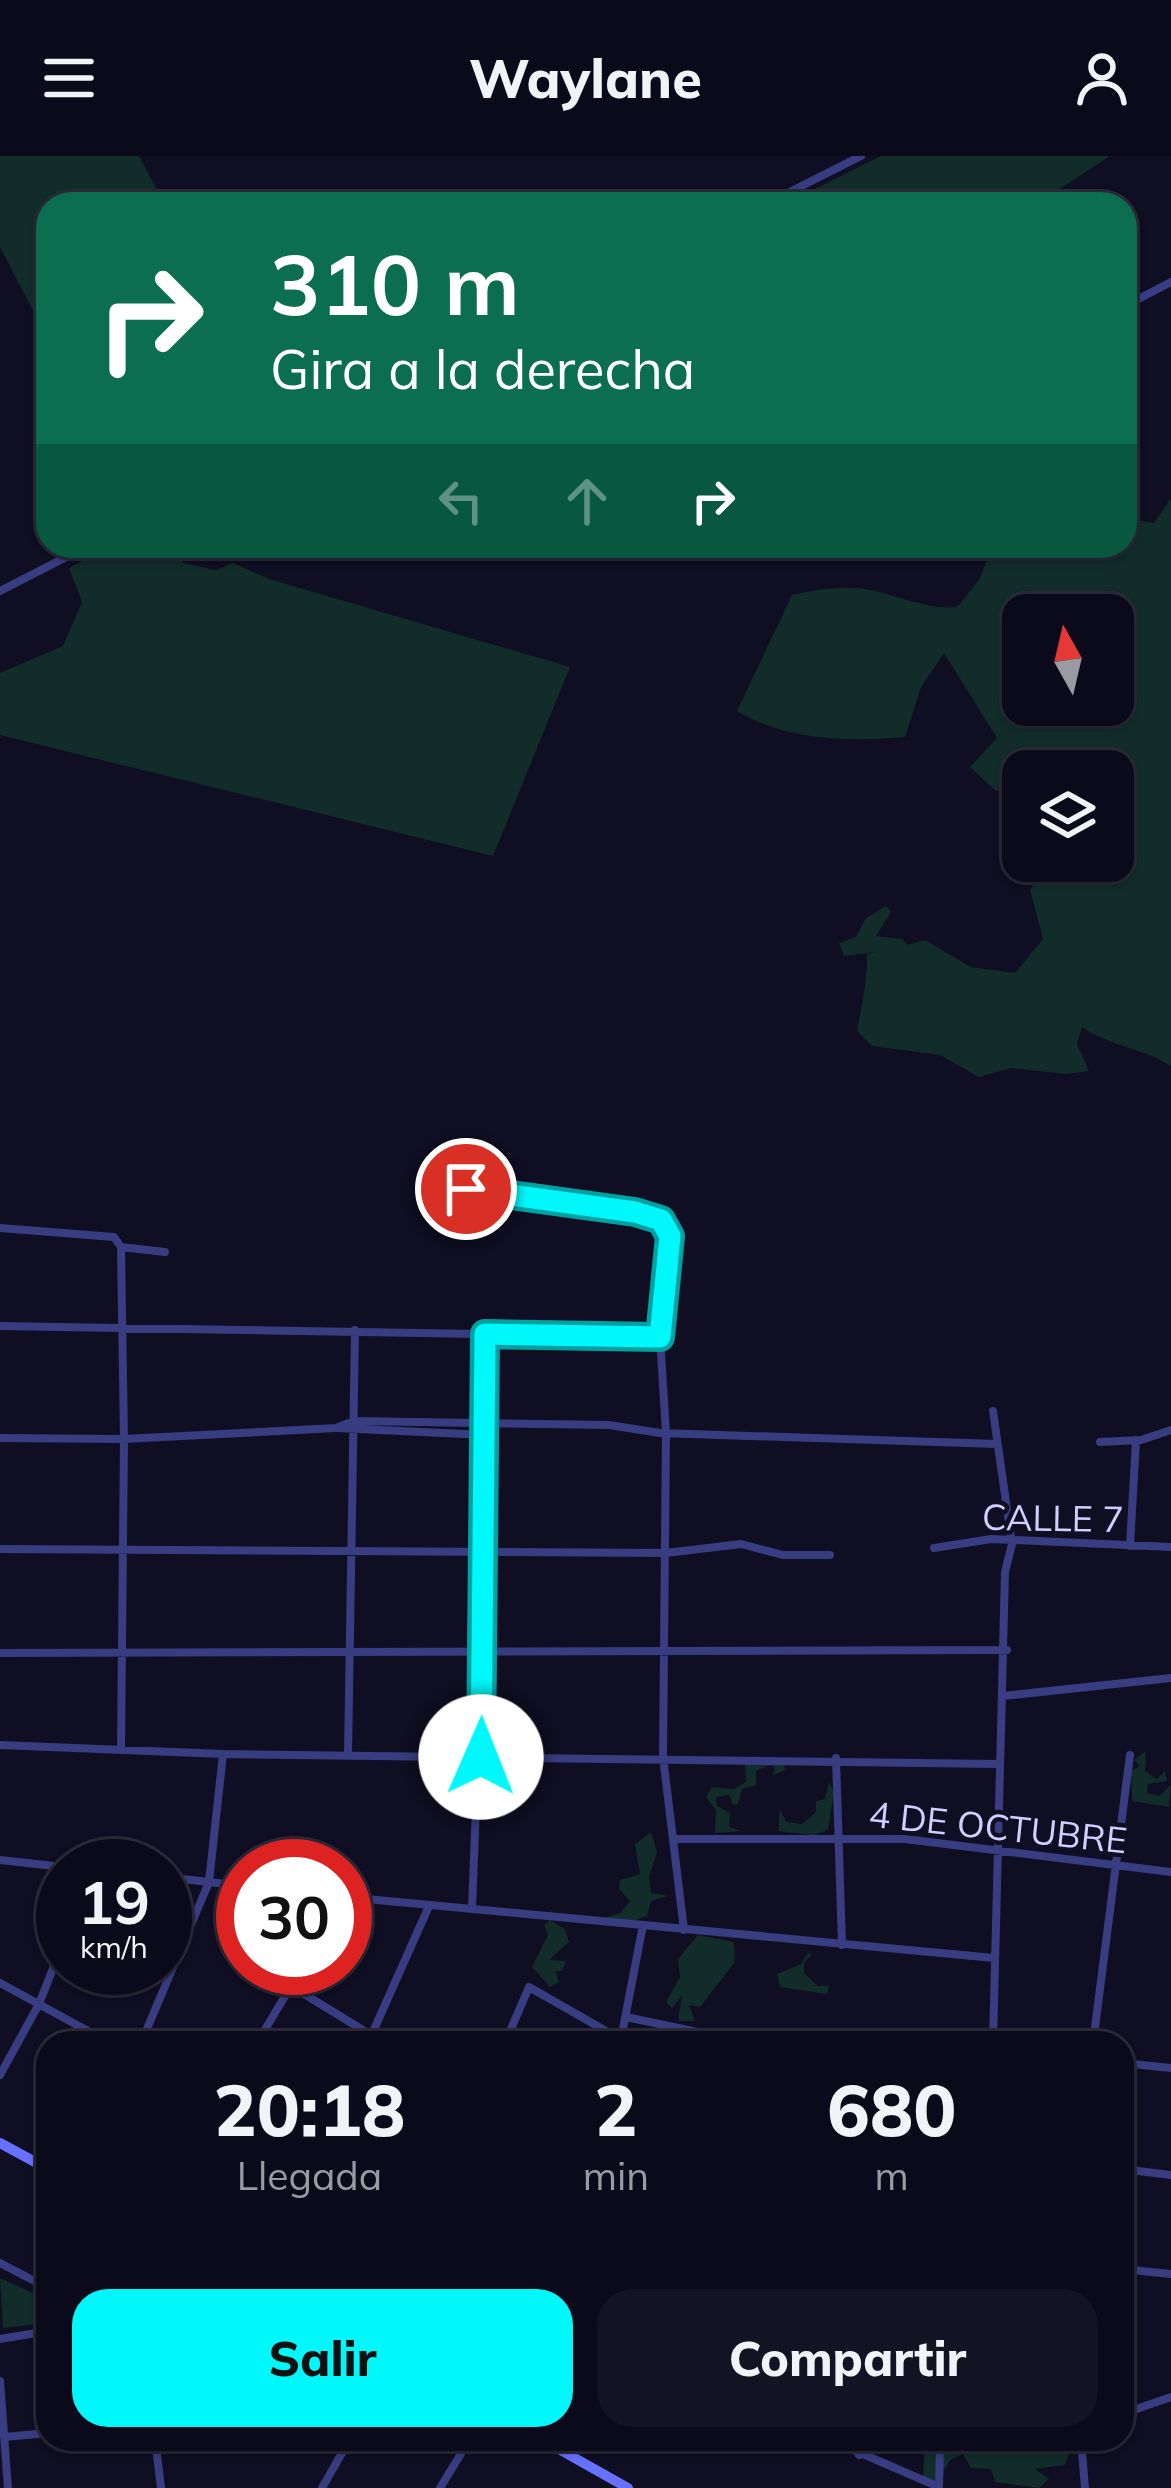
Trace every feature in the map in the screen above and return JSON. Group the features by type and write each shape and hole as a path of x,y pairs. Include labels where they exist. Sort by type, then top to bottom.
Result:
{"street":[{"path":"790,192 862,156"},
{"path":"1137,300 1171,282"},
{"path":"0,591 65,558"},
{"path":"454,1174 466,1189 635,1212 661,1220 670,1236 660,1337 667,1433 661,1653 663,1757 683,1930"},
{"path":"0,1228 114,1237 122,1246 165,1252"},
{"path":"122,1246 122,1748"},
{"path":"0,1326 660,1337"},
{"path":"348,1754 355,1330"},
{"path":"472,1909 486,1550 485,1334"},
{"path":"993,1412 1012,1544 1005,1572 993,2031"},
{"path":"0,1438 124,1439 336,1428 354,1421 609,1425 667,1433 998,1444"},
{"path":"336,1428 353,1433 485,1436"},
{"path":"1100,1442 1136,1440 1171,1430"},
{"path":"1130,1546 1136,1440"},
{"name":"CALLE 7","path":"934,1548 992,1539 1012,1544 1171,1547"},
{"path":"0,1549 666,1553 741,1544 783,1555 830,1555"},
{"path":"0,1653 1006,1651"},
{"path":"1003,1696 1171,1678"},
{"path":"0,1745 224,1754 836,1758 999,1764"},
{"path":"146,2031 209,1882 224,1754"},
{"path":"1095,2031 1130,1755"},
{"path":"836,1758 842,1945"},
{"name":"4 DE OCTUBRE","path":"674,1839 839,1838 997,1849 1171,1872"},
{"path":"0,1860 36,1864"},
{"path":"192,1880 216,1883"},
{"path":"372,1900 994,1958"},
{"path":"374,2031 429,1906"},
{"path":"625,2031 643,1925"},
{"path":"0,1983 88,2031"},
{"path":"264,2031 291,1986 358,2031"},
{"path":"510,2031 529,1987 606,2031"},
{"path":"0,2075 42,1995"},
{"path":"626,2017 693,2031"},
{"path":"1134,2064 1171,2068"},
{"path":"0,2143 36,2162"},
{"path":"1134,2170 1171,2175"},
{"path":"0,2263 36,2282"},
{"path":"1134,2270 1171,2274"},
{"path":"0,2339 36,2333"},
{"path":"0,2380 8,2488"},
{"path":"1134,2410 1171,2397"},
{"path":"4,2438 36,2434"},
{"path":"156,2451 161,2488"},
{"path":"322,2488 343,2451"},
{"path":"440,2488 463,2451"},
{"path":"562,2451 628,2488"},
{"path":"851,2451 939,2487 940,2451"},
{"path":"859,2455 861,2451"},
{"path":"1082,2451 1084,2488"}],"green space":[{"path":"0,156 139,156 158,192 36,192 36,317 0,247"},
{"path":"881,156 1110,156 1055,192 809,192"},
{"path":"1171,498 1171,1066 1082,1027 1077,1044 1089,1071 1066,1074 1012,1068 979,1077 940,1055 872,1046 857,1031 867,954 875,952 844,956 839,943 856,937 866,918 886,906 891,912 876,936 903,939 907,945 925,940 971,967 1015,973 1043,939 1030,890 1035,882 1134,882 1134,750 1002,750 1002,792 996,791 970,767 997,738 944,653 921,687 905,737 818,737 756,721 737,711 792,595 861,589 924,605 957,607 979,580 988,558 1137,558 1137,520 1154,523"},
{"path":"88,558 181,558 183,563 216,570 233,563 269,579 570,667 493,856 0,735 0,673 63,646 82,602 69,568"},
{"path":"1146,1751 1145,1771 1157,1779 1165,1771 1167,1781 1148,1784 1147,1793 1159,1796 1171,1785 1169,1807 1132,1801 1131,1771 1140,1766 1134,1760"},
{"path":"745,1764 784,1765 786,1770 773,1775 775,1767 770,1765 756,1771 756,1785 742,1789 738,1804 733,1805 729,1795 716,1797 717,1806 730,1813 729,1827 742,1831 715,1833 716,1810 706,1797 712,1787 734,1789 746,1782"},
{"path":"829,1782 834,1792 828,1830 813,1835 778,1831 780,1809 786,1822 802,1824 816,1812 816,1801 825,1799"},
{"path":"651,1832 657,1852 649,1877 651,1893 668,1896 651,1901 647,1916 614,1927 607,1917 620,1913 630,1901 619,1889 620,1880 640,1874 635,1844"},
{"path":"550,1920 565,1929 569,1942 549,1960 566,1961 562,1971 555,1971 559,1982 550,1987 532,1967 548,1935 544,1925"},
{"path":"698,1935 734,1942 735,1962 700,2007 689,2005 695,2021 678,2021 682,1995 672,2008 666,2002 680,1977 678,1959"},
{"path":"808,1953 812,1955 804,1962 804,1973 818,1986 829,1986 827,1994 780,1987 777,1974 801,1964"},
{"path":"0,2278 36,2294 36,2324 3,2328"},
{"path":"924,2451 1070,2451 1065,2465 1035,2469 1049,2479 1039,2488 995,2482 991,2469 971,2468 963,2454 950,2460 936,2484 923,2481"}],"route":[{"path":"466,1189 635,1212 661,1220 670,1236 660,1337 485,1334 481,1757"}]}
